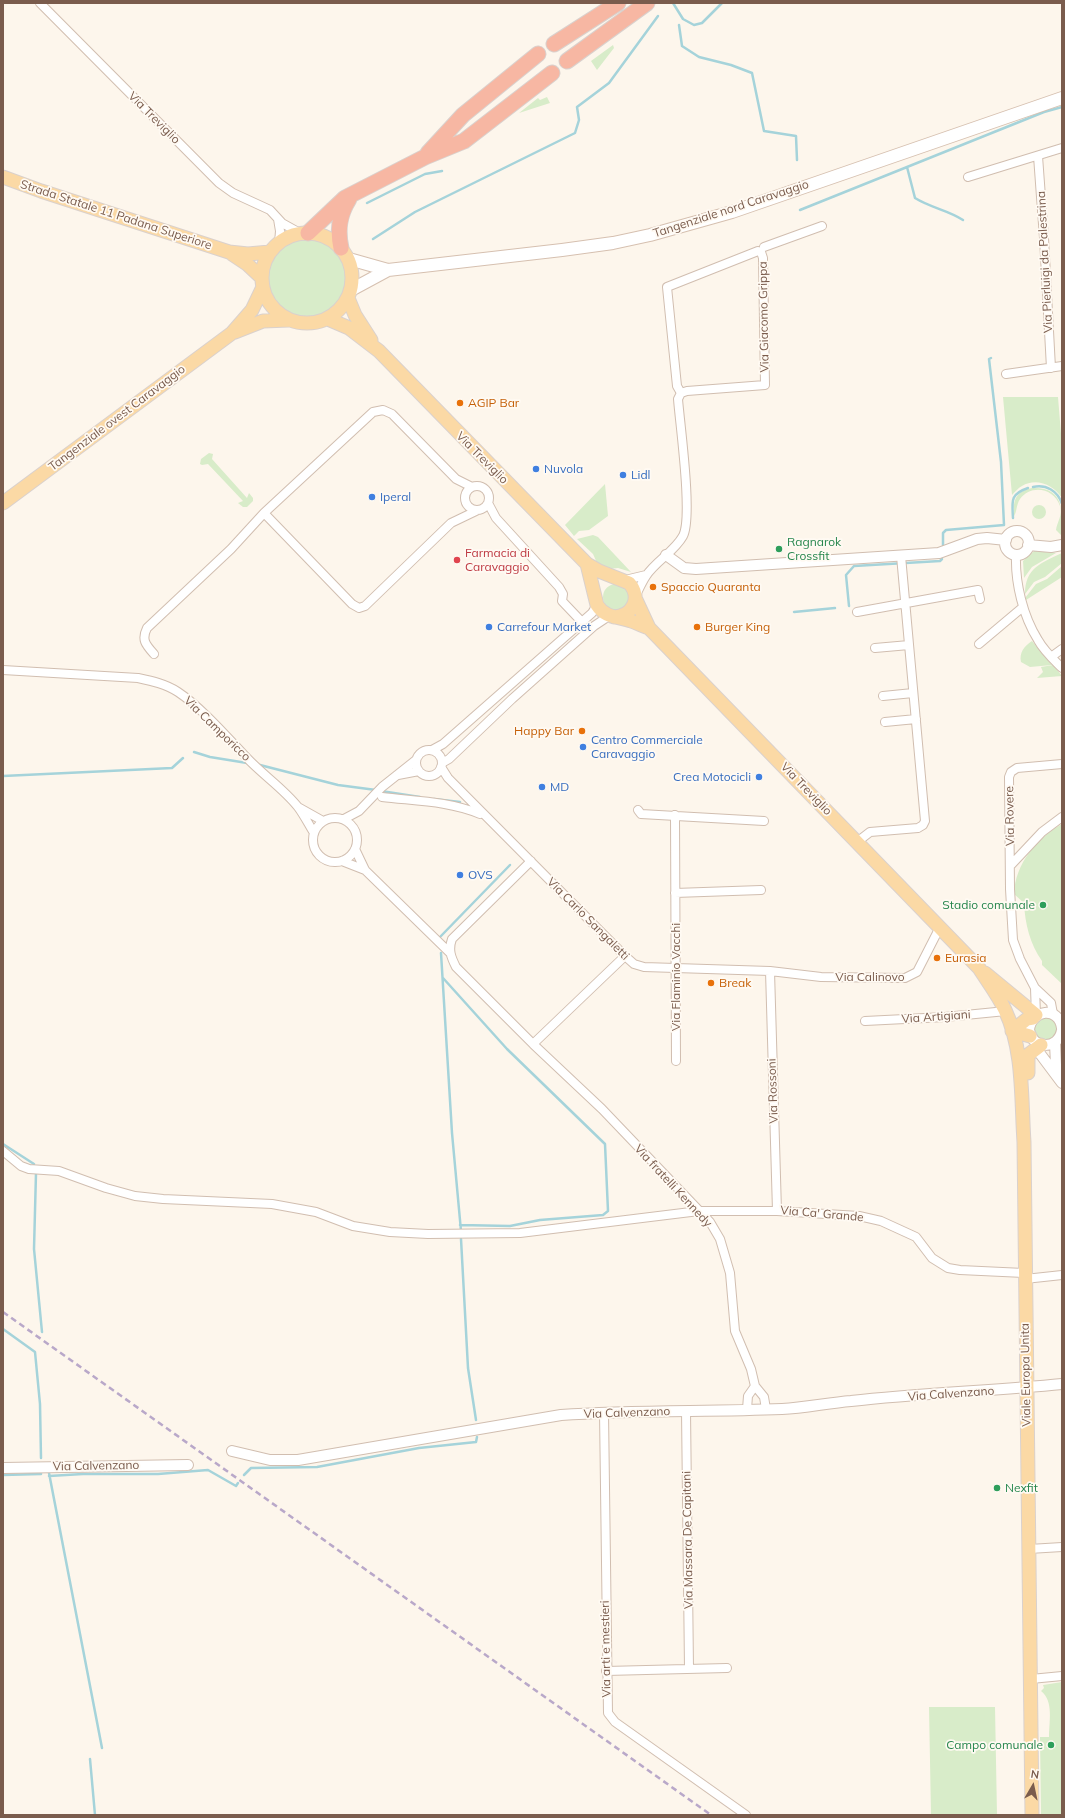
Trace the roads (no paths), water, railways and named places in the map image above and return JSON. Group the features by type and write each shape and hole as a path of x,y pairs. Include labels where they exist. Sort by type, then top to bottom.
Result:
{"highway":[{"path":"554,44 618,3"},
{"path":"567,61 647,3"},
{"path":"425,157 463,115 538,54"},
{"path":"304,233 340,202 353,194 425,157 464,141 552,73"},
{"path":"345,253 339,234 340,221 344,207 353,194"}],"main road":[{"name":"Tangenziale nord Caravaggio","path":"350,294 388,270 562,250 613,243 650,235 732,212 1062,98"},
{"name":"Strada Statale 11 Padana Superiore","path":"3,177 50,194 229,252 248,254 274,248"},
{"path":"304,233 326,237 345,253 352,271 350,294 341,309 328,319 307,324 290,320 274,309 267,299 262,282 263,267 274,248 289,237 304,233"},
{"name":"Strada Statale 11 Padana Superiore","path":"229,252 247,264 262,282"},
{"name":"Tangenziale nord Caravaggio","path":"345,253 388,270"},
{"name":"Tangenziale ovest Caravaggio","path":"3,503 232,333 252,310 262,282"},
{"name":"Via Treviglio","path":"350,294 356,315 379,351"},
{"name":"Via Treviglio","path":"328,319 349,328 379,351 587,564"},
{"name":"Tangenziale ovest Caravaggio","path":"232,333 263,321 290,320"},
{"path":"587,564 599,571 623,579 632,586 649,628"},
{"path":"587,564 597,600 604,614 631,621 649,628"},
{"path":"597,600 602,583 608,579 623,579"},
{"path":"612,617 626,614 630,611 636,598"},
{"name":"Via Treviglio","path":"649,628 963,950"},
{"name":"Viale Europa Unita","path":"963,950 979,968 1006,1011 1019,1064 1024,1142 1024,1276 1032,1815"},
{"path":"979,968 1035,1017"},
{"path":"1024,1142 1029,1126 1027,1057 1036,1045 1012,1031 1027,1019 1035,1017"}],"street":[{"name":"Via Treviglio","path":"40,3 219,183 233,193 266,207 288,227 304,233"},
{"path":"968,177 1062,148"},
{"name":"Via Pierluigi da Palestrina","path":"1038,156 1051,368"},
{"path":"274,248 280,231 278,218"},
{"name":"Via Giacomo Grippa","path":"764,247 822,226"},
{"name":"Via Giacomo Grippa","path":"636,598 646,575 678,544 684,534 687,524 687,502 678,399 681,393 687,391 765,385 763,258 761,252 758,251 667,287 677,386 681,393"},
{"path":"1006,374 1062,366"},
{"path":"154,654 144,641 144,634 147,628 231,549 264,513 363,420 378,410 392,414 456,479 472,487 480,487 486,490 489,496 488,503 496,518 559,587 563,594 562,601 582,622"},
{"path":"456,479 470,509 479,510 496,518"},
{"path":"459,519 468,490 472,487"},
{"path":"264,513 352,604 359,608 365,606 451,523 479,510 488,503"},
{"path":"1018,531 1025,534 1028,545 1023,553 1016,555 1008,550 1006,540 1010,534 1018,531"},
{"path":"666,555 688,569 902,561 939,553 977,539 987,538 1006,540"},
{"path":"1028,545 1051,547 1062,545"},
{"path":"1016,555 1023,607 1038,642 1062,668"},
{"path":"858,842 870,832 918,828 924,823 902,561"},
{"path":"623,579 646,575"},
{"path":"857,612 978,590 980,599"},
{"path":"344,819 359,811 395,775 416,760 421,752 432,750 443,744 582,622 597,600"},
{"path":"979,644 1023,607"},
{"path":"433,775 441,765 512,699 594,626 612,617"},
{"path":"875,648 909,645"},
{"path":"1052,657 1062,649"},
{"name":"Via Camporicco","path":"3,670 138,678 155,681 170,688 180,693 218,727 256,768 298,807 323,821"},
{"path":"504,690 512,699"},
{"path":"883,696 914,693"},
{"path":"885,722 916,719"},
{"path":"432,750 440,756 441,765"},
{"path":"416,760 419,771 426,776 433,775 448,778"},
{"name":"Via Rovere","path":"1035,988 1020,959 1013,940 1010,866 1010,774 1017,768 1062,764"},
{"name":"Via Carlo Sangaletti","path":"441,765 448,778 624,956 634,964 644,968 770,972"},
{"path":"395,775 419,771"},
{"path":"382,797 446,804 465,808 485,816"},
{"name":"Via Camporicco","path":"298,807 314,833"},
{"path":"638,810 641,814 764,821"},
{"path":"354,827 344,819 335,817 323,821 318,825 314,833 314,845 320,856 331,861 342,860 350,856 355,849 357,837 354,827 359,811"},
{"name":"Via Flaminio Vacchi","path":"675,815 676,1061"},
{"path":"1010,866 1042,832 1062,817"},
{"path":"355,849 365,870"},
{"path":"342,860 365,870"},
{"path":"450,953 452,940 531,861"},
{"name":"Via fratelli Kennedy","path":"365,870 450,953 456,967 533,1044 602,1109 710,1222 720,1239 730,1273 735,1331 751,1369 755,1386 764,1397 766,1409"},
{"path":"675,893 761,890"},
{"name":"Via Calinovo","path":"770,972 820,977 910,977 917,972 940,927"},
{"path":"533,1044 624,956"},
{"name":"Via Rossoni","path":"770,972 777,1211"},
{"path":"1035,988 1051,1003 1058,1013 1062,1030 1055,1042 1056,1065 1061,1081"},
{"path":"1035,988 1035,1017"},
{"name":"Via Artigiani","path":"866,1021 945,1017 1006,1011"},
{"path":"1058,1013 1042,1013 1035,1017 1029,1025 1036,1045 1061,1081"},
{"path":"1036,1045 1055,1042"},
{"name":"Via Ca' Grande","path":"3,1151 21,1166 29,1169 59,1172 135,1196 163,1199 272,1204 316,1212 354,1226 390,1232 442,1234 520,1233 699,1211 777,1211 859,1216 881,1221 916,1237 932,1258 948,1268 1024,1276 1062,1275"},
{"name":"Via Calvenzano","path":"232,1451 270,1460 298,1460 561,1415 604,1412 816,1407 850,1401 1062,1384"},
{"path":"747,1409 748,1396 755,1386"},
{"name":"Via Massara De Capitani","path":"686,1411 689,1669"},
{"name":"Via arti e mestieri","path":"604,1412 606,1671 608,1710 612,1720 746,1815"},
{"name":"Via Calvenzano","path":"3,1468 188,1465"},
{"path":"1029,1549 1062,1548"},
{"path":"606,1671 728,1668"},
{"path":"1031,1679 1062,1676"}],"waterway":[{"path":"673,3 683,19 694,25 702,23 722,3"},
{"path":"373,239 415,212 575,133 579,120 577,107 609,83 658,16"},
{"path":"679,25 682,46 699,57 731,65 752,73 764,131 796,136 797,160"},
{"path":"800,210 1044,112 1062,107"},
{"path":"907,167 915,198 963,220"},
{"path":"367,203 425,174 442,171"},
{"path":"943,545 943,533 946,530 1004,525 1001,462 989,359 991,358"},
{"path":"1033,487 1038,486 1051,490 1058,495 1062,504"},
{"path":"1013,518 1013,499 1022,490 1028,488"},
{"path":"849,606 846,575 854,566 940,561 942,559"},
{"path":"794,612 835,608"},
{"path":"194,752 210,757 247,763"},
{"path":"3,776 172,768 183,758"},
{"path":"260,765 338,785 376,790"},
{"path":"381,791 420,797"},
{"path":"434,799 460,802"},
{"path":"440,937 510,865"},
{"path":"441,953 452,1133 461,1231"},
{"path":"443,978 507,1049 605,1144 608,1211 603,1215 540,1220 510,1226 460,1225"},
{"path":"3,1144 34,1164"},
{"path":"36,1173 34,1249 42,1332"},
{"path":"461,1239 468,1368 476,1420"},
{"path":"3,1329 35,1352 40,1404 41,1458"},
{"path":"244,1475 251,1468 317,1467 419,1448 476,1442 477,1437"},
{"path":"49,1476 83,1474 158,1474 208,1470 236,1486 238,1483"},
{"path":"3,1475 41,1474 41,1472"},
{"path":"49,1473 102,1748"},
{"path":"90,1759 95,1815"}],"railway":[{"path":"3,1312 711,1815"}],"place":[{"name":"AGIP Bar","path":"460,403"},
{"name":"Nuvola","path":"536,469"},
{"name":"Lidl","path":"623,475"},
{"name":"Iperal","path":"372,497"},
{"name":"Ragnarok Crossfit","path":"779,549"},
{"name":"Farmacia di Caravaggio","path":"457,560"},
{"name":"Spaccio Quaranta","path":"653,587"},
{"name":"Carrefour Market","path":"489,627"},
{"name":"Burger King","path":"697,627"},
{"name":"Happy Bar","path":"582,731"},
{"name":"Centro Commerciale Caravaggio","path":"583,747"},
{"name":"Crea Motocicli","path":"759,777"},
{"name":"MD","path":"542,787"},
{"name":"OVS","path":"460,875"},
{"name":"Stadio comunale","path":"1043,905"},
{"name":"Eurasia","path":"937,958"},
{"name":"Break","path":"711,983"},
{"name":"Nexfit","path":"997,1488"},
{"name":"Campo comunale","path":"1051,1745"}]}
